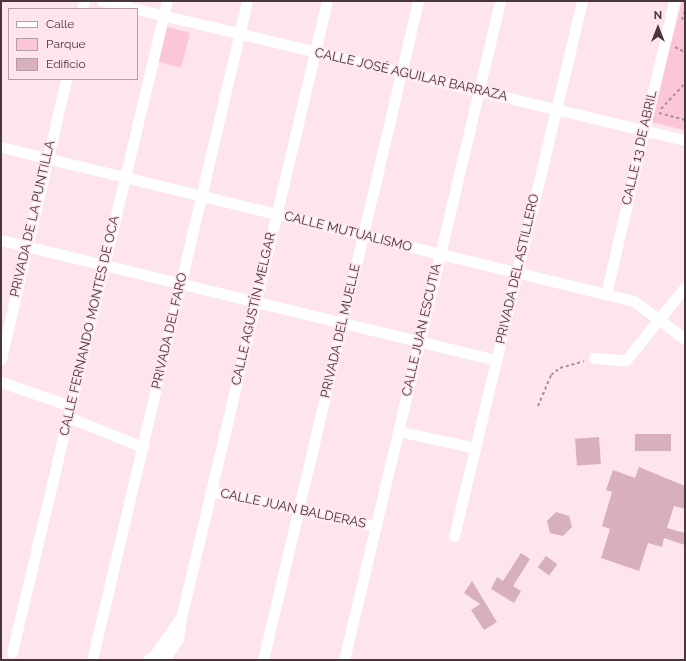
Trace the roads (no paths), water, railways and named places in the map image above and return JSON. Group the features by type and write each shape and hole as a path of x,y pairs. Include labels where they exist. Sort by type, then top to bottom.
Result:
{"street":[{"name":"CALLE JOSÉ AGUILAR BARRAZA","path":"102,1 132,8"},
{"name":"CALLE FERNANDO MONTES DE OCA","path":"12,652 167,1"},
{"name":"PRIVADA DEL FARO","path":"92,660 247,1"},
{"name":"CALLE AGUSTÍN MELGAR","path":"170,658 178,639 181,618 327,1"},
{"name":"PRIVADA DEL MUELLE","path":"263,660 418,1"},
{"name":"CALLE JUAN ESCUTIA","path":"344,660 500,1"},
{"name":"PRIVADA DEL ASTILLERO","path":"454,536 582,1"},
{"name":"CALLE 13 DE ABRIL","path":"606,294 674,1"},
{"name":"CALLE JOSÉ AGUILAR BARRAZA","path":"138,10 685,140"},
{"name":"PRIVADA DE LA PUNTILLA","path":"1,359 66,80"},
{"name":"CALLE MUTUALISMO","path":"1,147 634,301 659,317 685,339"},
{"path":"1,240 256,300 496,360"},
{"path":"594,358 626,360 633,355 659,317 685,287"},
{"path":"1,382 69,411 142,446"},
{"path":"398,431 475,448"},
{"name":"CALLE JUAN BALDERAS","path":"211,491 298,512 376,526"},
{"name":"CALLE AGUSTÍN MELGAR","path":"148,660 156,653 181,618"}]}
